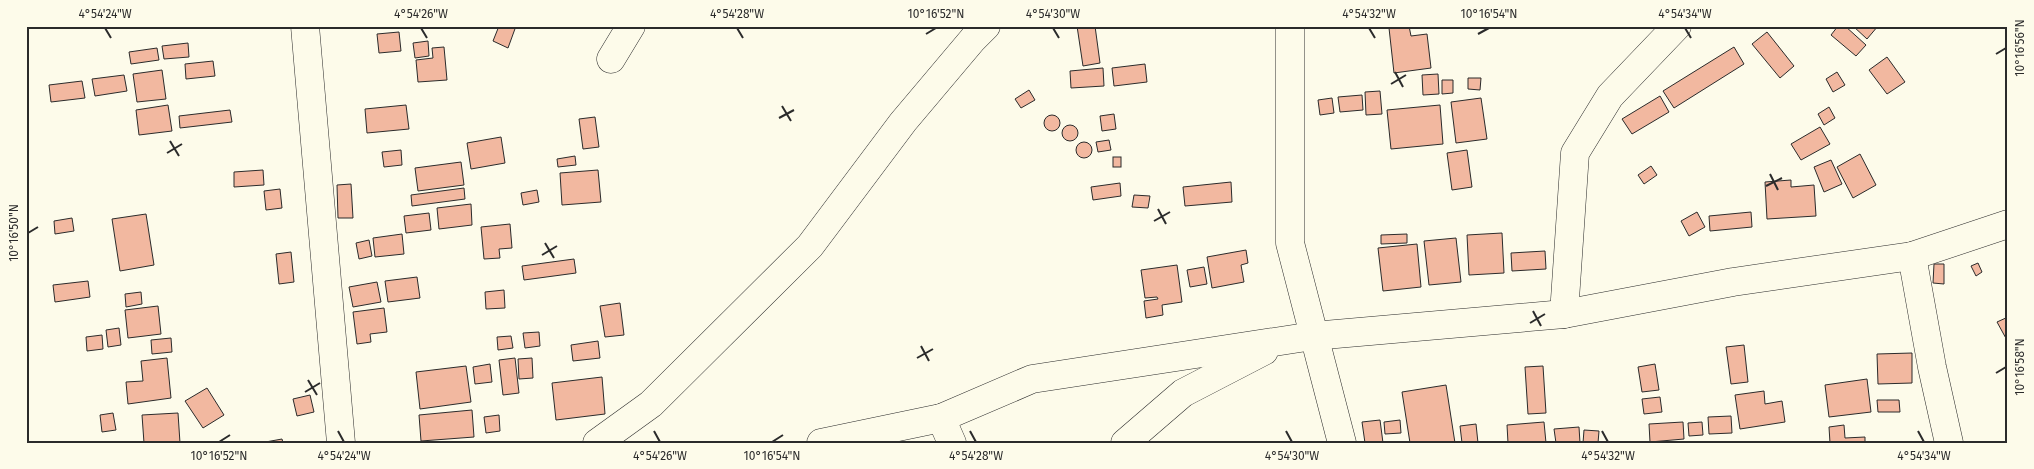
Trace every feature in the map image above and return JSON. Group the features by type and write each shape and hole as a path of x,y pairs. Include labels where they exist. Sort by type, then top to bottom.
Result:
{"street":[{"path":"305,26 341,443"},
{"path":"611,58 631,26"},
{"path":"597,443 651,404 810,246 903,122 972,39 986,26"},
{"path":"1290,26 1290,242 1342,443"},
{"path":"1564,314 1575,153 1610,96 1677,26"},
{"path":"821,443 941,418 1032,379 1313,336 1564,314 1733,282 1912,256 2008,224"},
{"path":"1912,256 1932,368 1949,443"},
{"path":"1124,443 1183,393 1286,340"},
{"path":"941,418 952,443"}],"building":[{"path":"499,26 516,26 508,48 493,41"},
{"path":"1077,26 1095,26 1100,63 1083,66"},
{"path":"1409,26 1411,36 1427,34 1431,68 1394,73 1389,28"},
{"path":"1838,26 1845,26 1866,45 1856,56 1831,35"},
{"path":"1853,26 1878,26 1867,39"},
{"path":"399,32 401,51 379,53 377,34"},
{"path":"1767,32 1794,66 1780,78 1752,44"},
{"path":"428,41 429,56 415,58 413,43"},
{"path":"188,43 189,57 164,59 162,46"},
{"path":"444,47 447,80 418,82 416,60 433,58 432,48"},
{"path":"1734,47 1744,64 1674,108 1663,91"},
{"path":"157,48 159,60 131,64 129,52"},
{"path":"1887,57 1905,82 1887,94 1869,70"},
{"path":"213,61 215,76 186,79 185,64"},
{"path":"1145,64 1147,82 1114,86 1112,68"},
{"path":"1103,68 1104,86 1071,88 1070,71"},
{"path":"162,70 166,99 137,102 133,74"},
{"path":"1837,72 1845,85 1833,92 1826,79"},
{"path":"1438,74 1439,94 1423,95 1422,75"},
{"path":"124,75 127,91 95,96 92,79"},
{"path":"1468,78 1481,78 1480,90 1468,89"},
{"path":"1442,80 1453,80 1453,93 1442,94"},
{"path":"82,81 85,98 51,102 49,85"},
{"path":"1029,90 1035,100 1021,108 1015,99"},
{"path":"1380,91 1382,114 1366,115 1365,92"},
{"path":"1362,95 1363,110 1340,112 1338,97"},
{"path":"1660,96 1669,112 1632,134 1622,119"},
{"path":"1332,98 1334,113 1320,115 1318,100"},
{"path":"1481,98 1487,139 1456,143 1451,102"},
{"path":"168,105 172,131 139,135 136,110"},
{"path":"406,105 409,129 367,133 365,109"},
{"path":"1440,105 1443,144 1391,149 1387,110"},
{"path":"1829,107 1835,118 1824,125 1818,114"},
{"path":"230,110 232,122 180,128 179,116"},
{"path":"1114,114 1116,129 1102,131 1100,116"},
{"path":"1052,115 1058,117 1060,123 1058,129 1052,131 1046,129 1044,123 1046,117"},
{"path":"595,117 599,147 583,149 579,119"},
{"path":"1070,125 1076,127 1078,133 1076,139 1070,141 1064,139 1062,133 1064,127"},
{"path":"1820,127 1830,144 1801,160 1791,144"},
{"path":"501,137 505,163 471,169 467,143"},
{"path":"1109,140 1111,150 1098,152 1096,142"},
{"path":"1084,142 1090,144 1092,150 1090,156 1084,158 1078,156 1076,150 1078,144"},
{"path":"401,150 402,165 384,167 382,152"},
{"path":"1467,150 1472,187 1452,190 1447,153"},
{"path":"1860,154 1876,185 1853,198 1837,167"},
{"path":"575,156 576,165 558,167 557,159"},
{"path":"1113,157 1121,157 1121,167 1113,167"},
{"path":"1831,160 1842,184 1824,192 1814,167"},
{"path":"461,162 464,185 418,191 415,168"},
{"path":"1651,166 1657,175 1644,184 1638,175"},
{"path":"263,170 264,185 234,187 234,172"},
{"path":"598,170 601,202 562,205 560,173"},
{"path":"1791,180 1791,187 1814,185 1816,216 1767,219 1765,182"},
{"path":"1231,182 1232,202 1185,206 1183,187"},
{"path":"1120,183 1121,196 1093,200 1091,187"},
{"path":"351,184 353,218 338,218 337,185"},
{"path":"464,188 465,199 412,206 411,195"},
{"path":"280,189 282,208 266,210 264,191"},
{"path":"537,190 539,202 523,205 521,193"},
{"path":"1134,195 1150,196 1148,208 1132,207"},
{"path":"471,204 472,225 439,229 437,208"},
{"path":"1697,212 1705,227 1689,236 1681,221"},
{"path":"1751,212 1752,227 1710,231 1709,216"},
{"path":"429,213 431,230 406,233 404,216"},
{"path":"146,214 154,265 120,271 112,219"},
{"path":"72,218 74,231 55,234 54,221"},
{"path":"510,224 512,248 499,249 500,258 484,259 481,227"},
{"path":"1502,233 1504,273 1469,275 1467,235"},
{"path":"402,234 404,254 375,257 373,238"},
{"path":"1407,234 1407,243 1381,244 1381,235"},
{"path":"1456,238 1461,282 1429,285 1424,241"},
{"path":"369,240 372,256 359,259 356,243"},
{"path":"1417,244 1421,287 1383,291 1378,248"},
{"path":"1246,250 1248,263 1241,265 1244,282 1212,288 1207,257"},
{"path":"1545,251 1546,269 1512,271 1511,253"},
{"path":"291,252 294,282 279,284 276,254"},
{"path":"574,259 576,273 524,280 522,266"},
{"path":"1978,263 1982,272 1976,276 1971,266"},
{"path":"1934,264 1944,264 1944,284 1933,283"},
{"path":"1177,265 1182,302 1162,305 1163,315 1146,318 1144,301 1158,299 1157,297 1145,298 1141,270"},
{"path":"1204,267 1207,284 1190,287 1187,270"},
{"path":"417,277 420,298 388,302 385,281"},
{"path":"88,281 90,297 55,302 53,285"},
{"path":"377,282 381,302 353,307 349,287"},
{"path":"504,290 505,308 486,309 485,292"},
{"path":"141,292 142,304 126,307 125,294"},
{"path":"620,303 624,335 605,337 600,306"},
{"path":"158,306 161,334 128,338 125,310"},
{"path":"384,308 387,332 370,334 371,342 357,344 353,312"},
{"path":"2008,317 2008,342 1997,322"},
{"path":"119,328 121,345 108,347 106,330"},
{"path":"539,332 540,346 525,348 523,333"},
{"path":"102,335 103,349 87,351 86,337"},
{"path":"511,336 513,348 498,350 497,337"},
{"path":"171,338 172,352 152,354 151,340"},
{"path":"598,341 600,358 573,361 571,345"},
{"path":"1744,345 1748,382 1731,384 1726,347"},
{"path":"1912,353 1912,383 1878,384 1877,354"},
{"path":"167,358 171,398 128,404 126,382 143,381 141,361"},
{"path":"515,358 519,393 503,395 499,360"},
{"path":"532,358 533,378 519,379 518,359"},
{"path":"490,364 492,382 475,384 473,367"},
{"path":"1655,364 1659,390 1642,392 1638,367"},
{"path":"466,366 471,402 420,409 416,372"},
{"path":"1543,366 1546,413 1528,414 1525,367"},
{"path":"602,377 605,414 556,420 552,383"},
{"path":"1867,379 1871,412 1829,417 1825,385"},
{"path":"1446,385 1455,443 1410,443 1402,392"},
{"path":"207,388 224,415 203,428 185,401"},
{"path":"1764,391 1765,404 1782,401 1785,422 1740,429 1735,395"},
{"path":"310,395 314,412 297,416 293,399"},
{"path":"1660,397 1662,412 1644,414 1642,399"},
{"path":"1877,400 1899,400 1900,412 1878,412"},
{"path":"472,410 474,437 421,441 419,415"},
{"path":"113,413 116,430 102,432 100,415"},
{"path":"178,413 180,443 144,443 142,415"},
{"path":"499,415 500,431 486,433 484,417"},
{"path":"1731,416 1732,433 1709,434 1708,417"},
{"path":"1380,420 1383,443 1365,443 1362,422"},
{"path":"1400,420 1401,433 1385,434 1384,422"},
{"path":"1544,422 1546,443 1508,443 1507,425"},
{"path":"1683,422 1684,439 1650,442 1649,424"},
{"path":"1702,422 1703,435 1689,436 1688,423"},
{"path":"1476,424 1478,443 1462,443 1460,426"},
{"path":"1844,425 1845,438 1865,437 1865,443 1830,443 1829,427"},
{"path":"1579,427 1580,443 1556,443 1554,429"},
{"path":"1584,430 1599,431 1598,443 1583,443"},
{"path":"282,439 283,443 260,443"}]}
